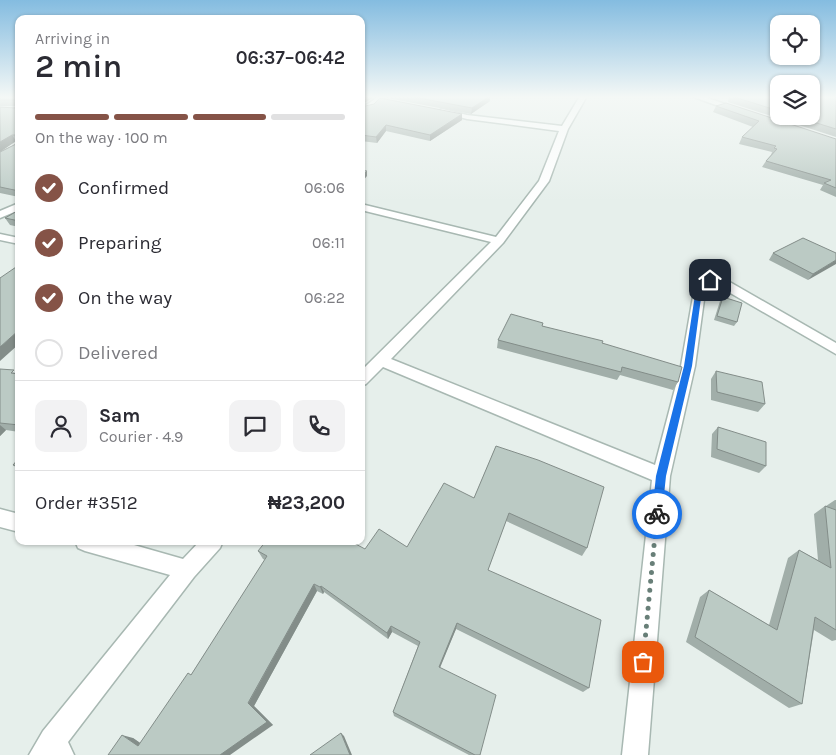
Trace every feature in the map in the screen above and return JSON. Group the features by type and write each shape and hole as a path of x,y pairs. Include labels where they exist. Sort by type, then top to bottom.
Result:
{"street":[{"path":"365,376 499,241 544,181 563,131"},
{"path":"0,215 15,208"},
{"path":"365,209 499,241"},
{"path":"0,237 15,240"},
{"path":"634,755 661,476 688,366 700,282 710,280 724,284 836,349"},
{"path":"380,360 661,476"},
{"path":"0,518 15,522"},
{"path":"99,545 187,570"},
{"path":"52,750 187,570 209,545"}],"building":[{"path":"0,131 15,131 15,135 0,142"},
{"path":"365,131 381,131 376,137 365,136"},
{"path":"413,131 436,131 430,135"},
{"path":"748,131 812,131 836,139 836,188 824,183 831,180 766,161 777,149 774,148 776,146 742,137"},
{"path":"15,144 15,190 0,187 0,152"},
{"path":"15,212 15,220 5,218"},
{"path":"803,238 836,253 836,260 813,274 773,253"},
{"path":"15,268 15,334 0,347 0,278"},
{"path":"723,297 742,303 737,322 717,316"},
{"path":"511,314 543,323 542,326 603,341 602,343 682,367 678,382 622,367 621,372 498,340"},
{"path":"0,369 14,370 11,373 15,374 15,425 0,423"},
{"path":"716,371 762,382 765,404 717,392"},
{"path":"718,427 766,442 766,466 717,449"},
{"path":"496,446 538,460 604,487 587,548 509,513 488,570 601,620 589,688 457,623 439,667 496,695 480,755 475,755 393,712 420,642 391,626 387,633 321,586 314,584 248,703 267,722 220,755 108,755 122,735 138,746 188,673 191,675 267,556 258,551 263,545 358,545 365,549 379,529 407,547 444,483 474,498"},
{"path":"825,506 836,510 836,630 815,617 802,704 695,637 709,590 777,630 799,550 831,568"},
{"path":"341,733 350,755 310,755"}],"way so far":[{"path":"643,662 657,514"}],"route":[{"path":"657,514 661,476 688,366 700,282 710,280"}]}
